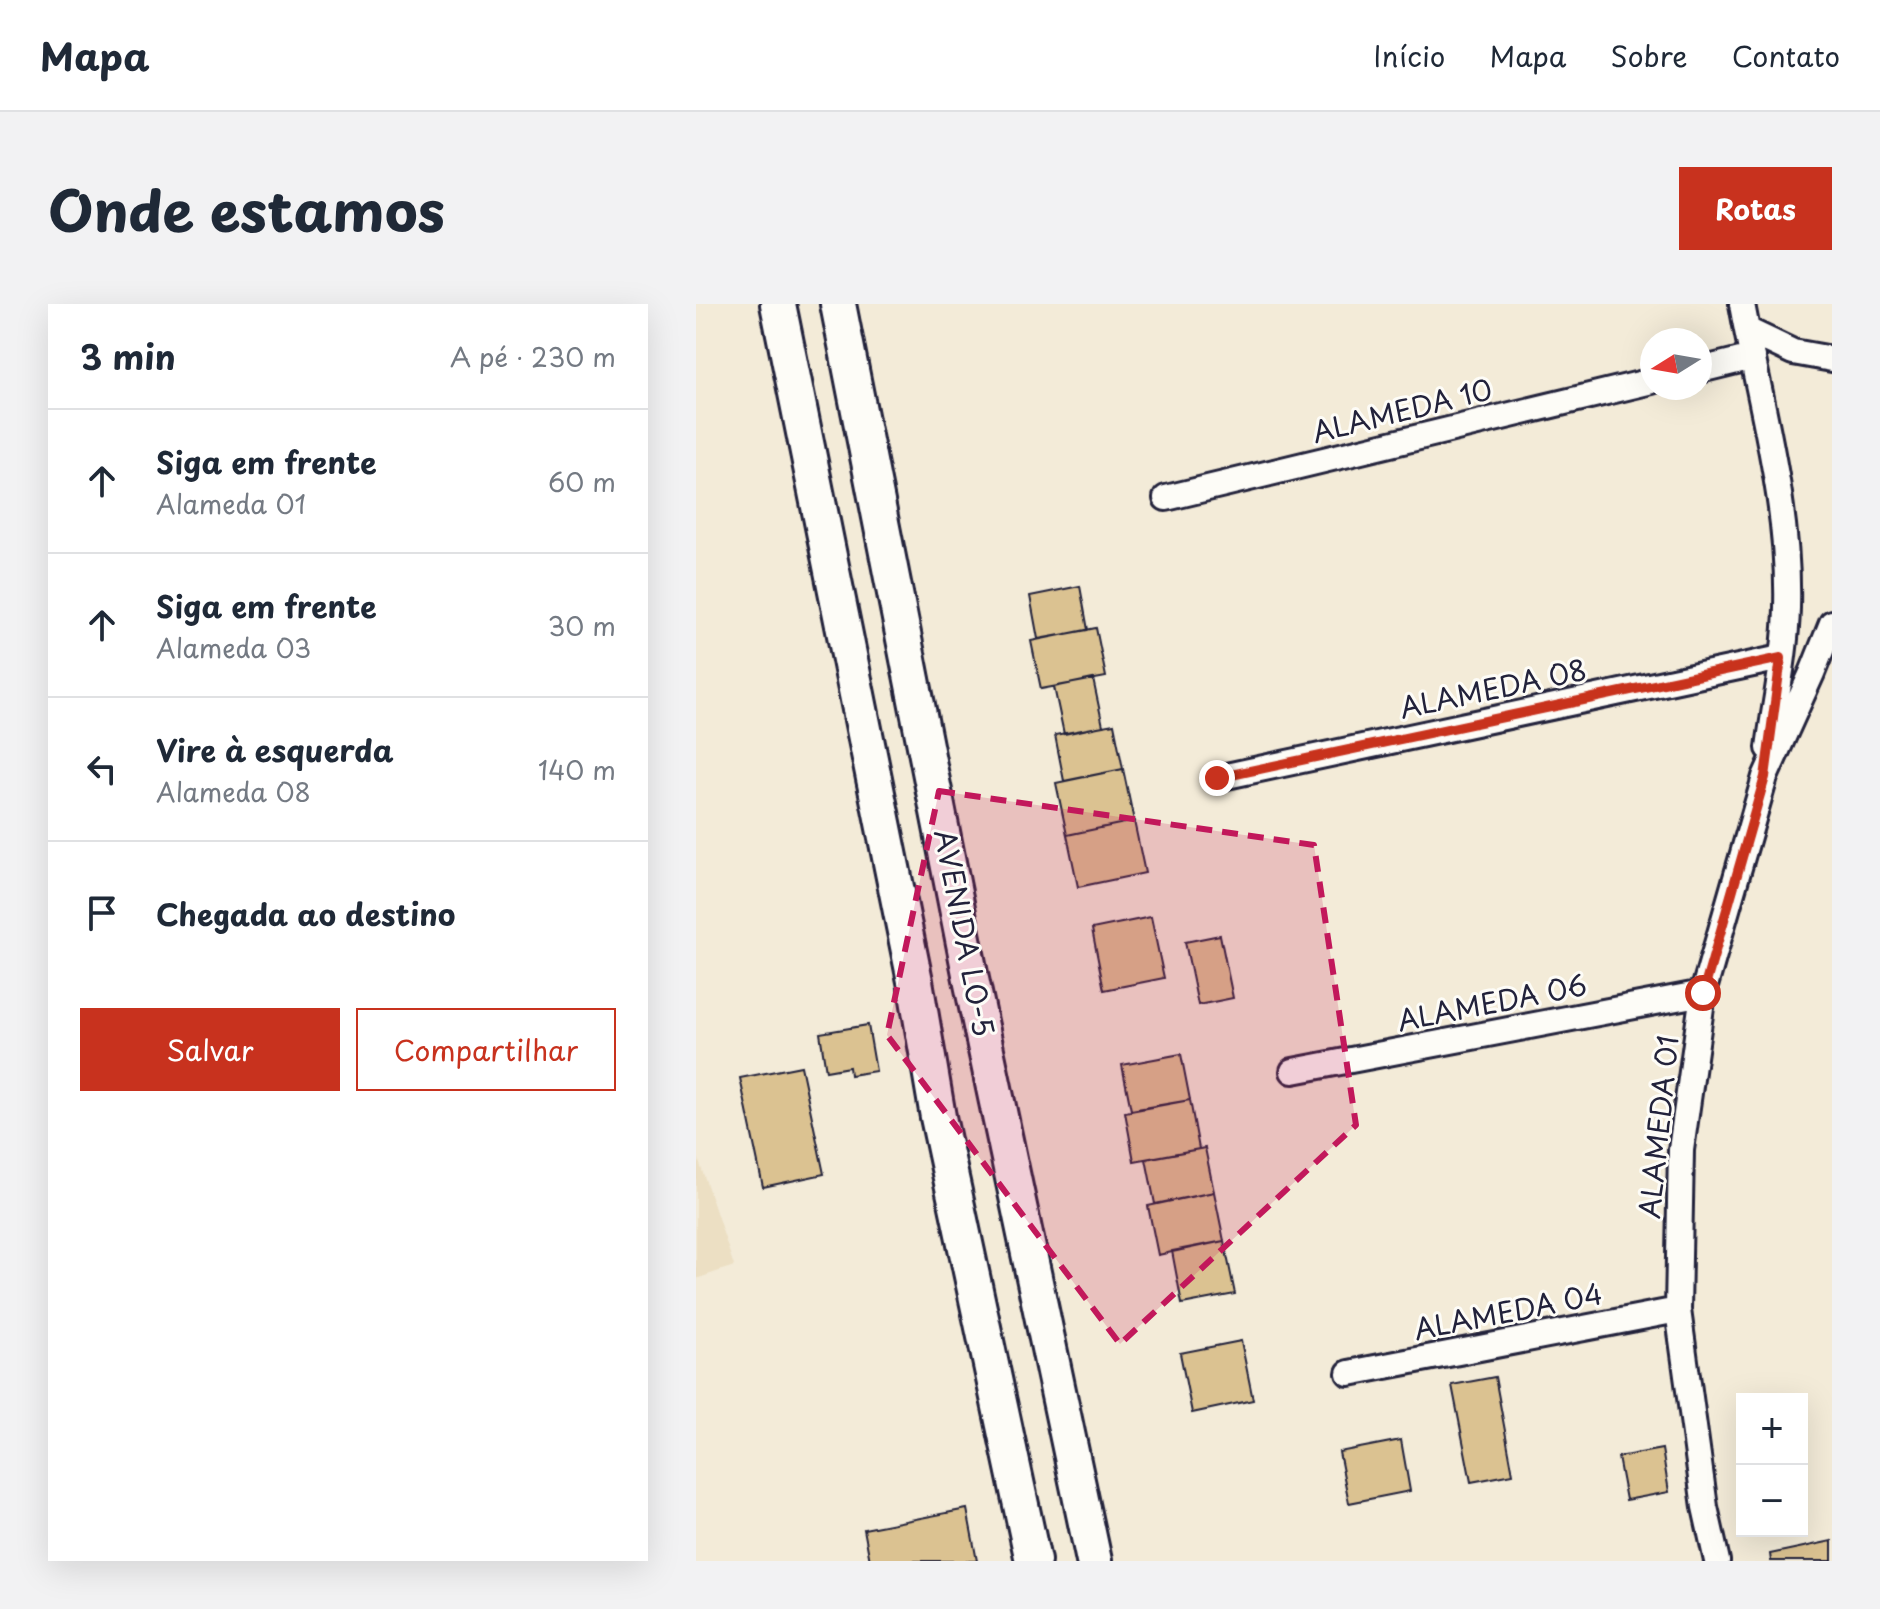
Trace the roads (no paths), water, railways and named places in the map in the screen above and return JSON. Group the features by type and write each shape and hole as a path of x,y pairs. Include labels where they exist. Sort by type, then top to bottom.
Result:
{"main road":[{"name":"AVENIDA LO-5","path":"778,304 915,981 938,1117 1033,1561"},
{"name":"AVENIDA LO-5","path":"838,304 971,979 1094,1561"}],"street":[{"path":"1742,304 1772,450 1783,538 1787,608 1765,777"},
{"path":"1747,330 1793,352 1832,359"},
{"path":"1712,367 1753,357"},
{"name":"ALAMEDA 10","path":"1166,498 1640,384"},
{"name":"ALAMEDA 01","path":"1717,1561 1705,1507 1678,1310 1681,1150 1703,993 1765,777 1832,623"},
{"name":"ALAMEDA 08","path":"1217,778 1781,658"},
{"name":"ALAMEDA 06","path":"1293,1071 1703,993"},
{"name":"ALAMEDA 04","path":"1349,1373 1678,1310"}]}
